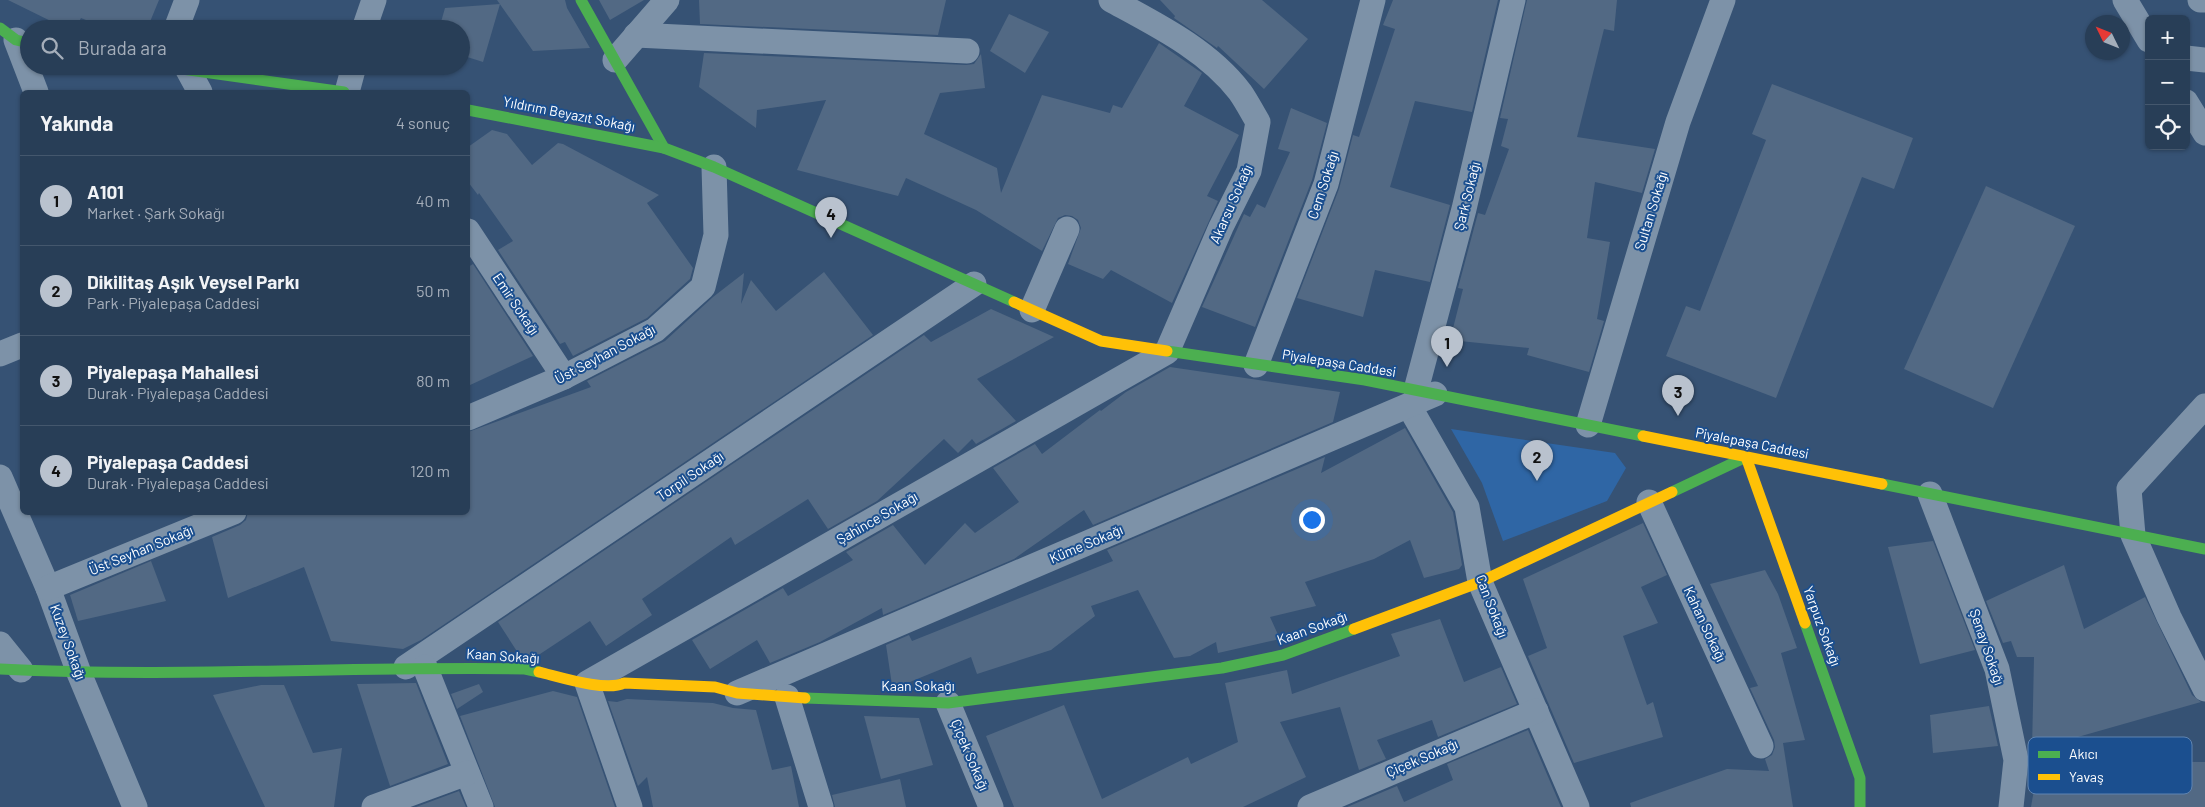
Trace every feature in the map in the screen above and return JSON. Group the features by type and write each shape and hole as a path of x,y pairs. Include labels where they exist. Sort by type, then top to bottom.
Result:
{"street":[{"path":"180,20 188,0"},
{"path":"367,20 374,0"},
{"path":"581,0 664,148"},
{"path":"615,60 667,0"},
{"name":"Akarsu Sokağı","path":"1111,0 1167,30 1208,60 1239,92 1258,122 1249,171 1221,227 1167,352"},
{"name":"Cem Sokağı","path":"1256,365 1326,184 1373,0"},
{"name":"Şark Sokağı","path":"1420,397 1513,0"},
{"name":"Sultan Sokağı","path":"1588,425 1678,122 1723,0"},
{"path":"2125,0 2145,33"},
{"path":"2200,0 2205,0"},
{"path":"636,36 968,51"},
{"path":"15,37 20,50"},
{"path":"2190,58 2205,60"},
{"path":"30,75 35,90"},
{"path":"191,75 199,90"},
{"path":"224,75 332,90"},
{"path":"347,90 351,75"},
{"path":"2188,105 2205,133"},
{"name":"Yıldırım Beyazıt Sokağı","path":"470,111 664,148"},
{"name":"Piyalepaşa Caddesi","path":"664,148 714,167 1101,341 1365,380 1420,397 1588,425 2205,549"},
{"name":"Üst Seyhan Sokağı","path":"470,417 564,377 655,330 703,287 716,235 714,167"},
{"path":"1032,310 1067,229"},
{"name":"Emir Sokağı","path":"470,234 564,377"},
{"name":"Torpil Sokağı","path":"415,667 974,284"},
{"path":"0,354 20,346"},
{"name":"Şahince Sokağı","path":"587,683 1167,352"},
{"name":"Can Sokağı","path":"1420,397 1467,507 1480,582 1577,807"},
{"name":"Küme Sokağı","path":"737,693 1420,397"},
{"path":"2205,406 2129,489 2133,535 2169,617 2205,689"},
{"name":"Kaan Sokağı","path":"10,670 79,673 415,667 526,669 587,683 618,686 624,683 715,686 737,693 787,698 948,703 1108,680 1222,668 1283,655 1480,582 1746,457"},
{"name":"Yarpuz Sokağı","path":"1746,457 1860,778 1860,807"},
{"name":"Kuzey Sokağı","path":"0,477 48,588 79,673 135,807"},
{"name":"Şenay Sokağı","path":"1930,494 1996,669 2016,760 2011,807"},
{"name":"Kahan Sokağı","path":"1649,502 1761,746"},
{"name":"Üst Seyhan Sokağı","path":"48,588 220,515"},
{"path":"0,644 10,670"},
{"path":"415,667 467,773 481,807"},
{"path":"587,683 630,807"},
{"path":"787,698 821,807"},
{"name":"Çiçek Sokağı","path":"948,703 992,807"},
{"name":"Çiçek Sokağı","path":"1310,807 1536,711"},
{"path":"374,807 467,773"}],"shaded area":[{"path":"1451,429 1615,453 1626,468 1607,501 1503,541 1482,483"}],"building":[{"path":"8,0 159,0 151,20 86,20 81,18 80,20 49,20"},
{"path":"497,0 565,0 567,8 590,48 533,51"},
{"path":"599,0 644,0 610,20"},
{"path":"699,0 946,0 938,35 700,24"},
{"path":"1160,0 1262,0 1308,39 1264,89 1218,46 1217,48 1174,18 1175,16"},
{"path":"1393,0 1498,0 1472,112 1415,101 1390,187 1450,205 1430,282 1375,270 1363,317 1297,298 1339,189 1353,135 1359,137 1395,29 1383,25"},
{"path":"1527,0 1617,0 1614,31 1604,29 1577,137 1655,149 1642,193 1595,182 1587,238 1610,242 1597,319 1604,321 1589,372 1527,355 1529,348 1450,340 1463,289 1458,288 1478,213 1485,215 1509,149 1501,146 1508,119 1500,118"},
{"path":"500,4 483,62 470,58 470,20 442,20 445,8"},
{"path":"1009,14 1049,32 1025,73 990,51"},
{"path":"1159,43 1202,73 1184,106 1239,135 1207,196 1218,201 1172,303 1111,270 1103,279 1068,264 1081,228 1078,220 1072,216 1065,215 1058,218 1042,251 976,210 906,178 898,196 797,170 826,100 757,110 756,128 699,87 704,53 966,65 974,64 981,54 985,88 940,93 924,134 997,168 1001,193 1042,95 1110,113 1113,105 1122,108"},
{"path":"1772,84 1913,138 1894,189 1862,177 1776,398 1666,356 1686,306 1700,311 1766,140 1752,134"},
{"path":"1291,108 1327,123 1312,180 1255,327 1202,307 1244,214 1250,217 1257,204 1265,208 1290,152 1278,149"},
{"path":"492,130 507,134 532,165 558,143 563,144 659,195 647,203 693,268 690,279 647,318 573,356 565,342 560,344 498,250 513,241 479,193 478,195 470,185 470,146"},
{"path":"1986,186 2075,226 1993,408 1904,369"},
{"path":"473,264 533,356 470,385 470,266"},
{"path":"824,272 873,335 421,640 403,649 331,641 304,567 228,598 212,537 240,525 246,520 247,515 470,515 470,431 591,387 587,381 665,341 713,297 744,273 741,304 751,280 776,311"},
{"path":"991,309 1054,337 977,379 1016,421 976,444 972,439 958,453 944,439 877,501 828,529 808,499 735,545 731,537 642,599 652,615 606,646 590,621 537,656 518,653 498,622 924,335 931,342"},
{"path":"1170,367 1340,392 1333,422 1093,525 1084,510 1014,559 883,615 882,608 820,642 770,663 757,640 710,669 692,640 783,588 788,596 853,560 846,552 893,525 925,565 965,523 975,533 1019,502 993,468 1035,444 1042,454 1126,392"},
{"path":"1405,428 1453,512 1462,565 1459,569 1424,578 1410,540 1374,559 1305,582 1316,606 1270,617 1280,639 1218,653 1216,642 1190,656 1174,658 1138,590 1091,606 1095,616 1051,650 977,674 971,657 900,686 892,685 886,645 909,635 912,641 1113,561 1107,550 1325,457 1321,473"},
{"path":"1643,523 1667,575 1641,587 1658,623 1623,636 1647,705 1653,702 1663,737 1574,763 1528,656 1547,648 1523,579"},
{"path":"1933,541 1975,650 1920,664 1888,547"},
{"path":"151,561 166,601 78,621 70,595"},
{"path":"2064,565 2084,629 2145,597 2192,695 2201,702 2078,737 2032,737 2034,657 2017,657 2011,641 2003,643 1986,601"},
{"path":"1765,570 1778,594 1797,648 1781,653 1805,740 1783,743 1793,807 1631,807 1630,803 1727,769 1769,771 1765,759 1772,755 1775,747 1774,740 1750,688 1758,686 1710,584"},
{"path":"1440,619 1464,682 1501,667 1517,704 1438,737 1432,720 1377,740 1386,759 1359,770 1340,707 1280,722 1306,777 1243,807 1014,807 986,736 1064,705 1102,799 1188,757 1191,764 1238,742 1225,683 1287,670 1292,694 1400,656 1391,634"},
{"path":"416,683 448,764 390,786 357,684"},
{"path":"479,684 483,692 457,709 451,694"},
{"path":"261,685 284,685 313,753 342,748 334,807 265,807 213,695"},
{"path":"553,691 577,697 615,807 495,807 460,716"},
{"path":"627,699 713,703 733,708 756,710 772,770 791,766 799,807 653,807 647,777 638,786 608,701 617,702"},
{"path":"1989,706 1998,746 1933,753 1930,715"},
{"path":"864,716 919,718 933,765 881,779"},
{"path":"1528,730 1561,807 1347,807 1397,786 1404,802 1453,780 1447,764"},
{"path":"2192,762 2205,762 2205,807 2031,807 2033,794 2192,794"},
{"path":"900,779 906,807 835,807 832,795"},
{"path":"459,791 466,807 416,807"}],"traffic: fast":[{"path":"581,0 664,148 714,167 1014,302"},
{"path":"0,28 20,41"},
{"path":"224,75 330,90"},
{"path":"470,110 664,148"},
{"path":"1167,351 1365,380 1643,436"},
{"path":"1672,492 1746,457"},
{"path":"1882,484 2205,549"},
{"path":"1805,623 1860,778 1860,807"},
{"path":"805,698 948,703 1222,668 1283,655 1354,629"},
{"path":"0,669 131,672 525,669 539,672"}],"traffic: slow":[{"path":"1014,302 1101,341 1167,351"},
{"path":"1643,436 1882,484"},
{"path":"1746,457 1805,623"},
{"path":"1354,629 1480,582 1672,492"},
{"path":"539,672 595,685 606,686 624,683 715,687 737,693 805,698"}],"place":[{"name":"Piyalepaşa Caddesi","path":"831,238"},
{"name":"A101","path":"1447,367"},
{"name":"Piyalepaşa Mahallesi","path":"1678,416"},
{"name":"Dikilitaş Aşık Veysel Parkı","path":"1537,481"}]}
